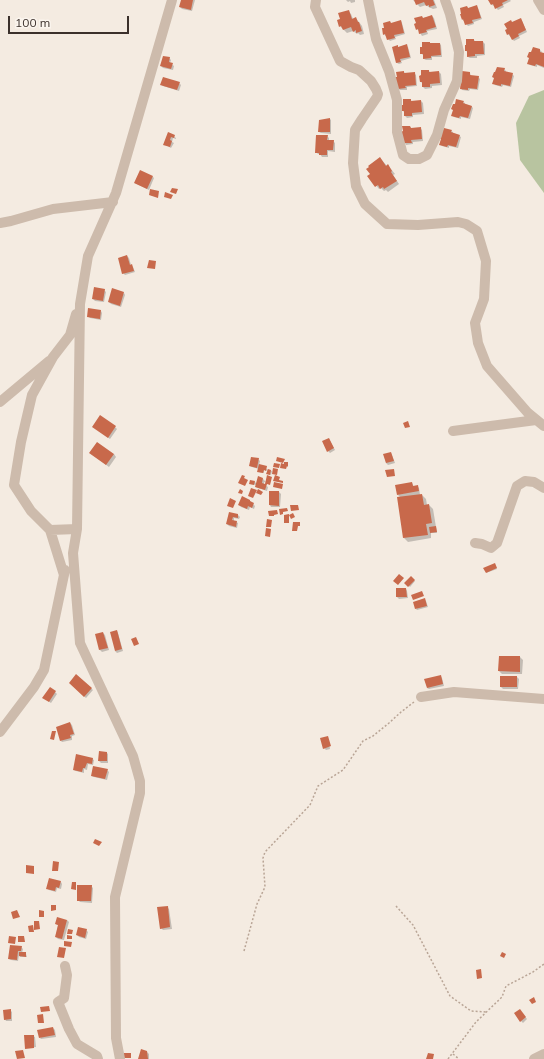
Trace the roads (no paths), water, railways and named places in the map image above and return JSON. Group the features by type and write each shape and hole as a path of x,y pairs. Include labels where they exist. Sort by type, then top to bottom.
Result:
{"street":[{"path":"64,575 50,530 31,511 14,485 21,442 32,395 53,357 70,335 80,304 88,256 116,193 172,0"},
{"path":"316,0 315,7 340,61 359,70 370,81 378,94 377,98 355,130 353,162 356,186 365,204 387,224 418,225 458,222 466,224 477,231 486,261 484,299 475,323 478,343 487,366 528,413 540,423"},
{"path":"368,0 376,39 390,71 397,100 397,132 403,155 409,159 419,159 427,155 437,135 444,110 457,81 459,52 445,0"},
{"path":"538,0 544,10"},
{"path":"0,223 53,209 112,202"},
{"path":"80,304 77,529 73,553 80,643 133,756 140,781 140,793 115,897 116,1038 120,1059"},
{"path":"0,402 53,357"},
{"path":"453,432 540,423"},
{"path":"475,543 491,548 497,543 517,486 525,481 534,482 544,488"},
{"path":"50,530 77,529"},
{"path":"0,732 44,670 67,561 73,553"},
{"path":"421,697 454,692 544,699"},
{"path":"65,966 67,975 64,998 58,1002 69,1029 78,1044 97,1056 98,1059"},
{"path":"534,1059 544,1054"}]}
